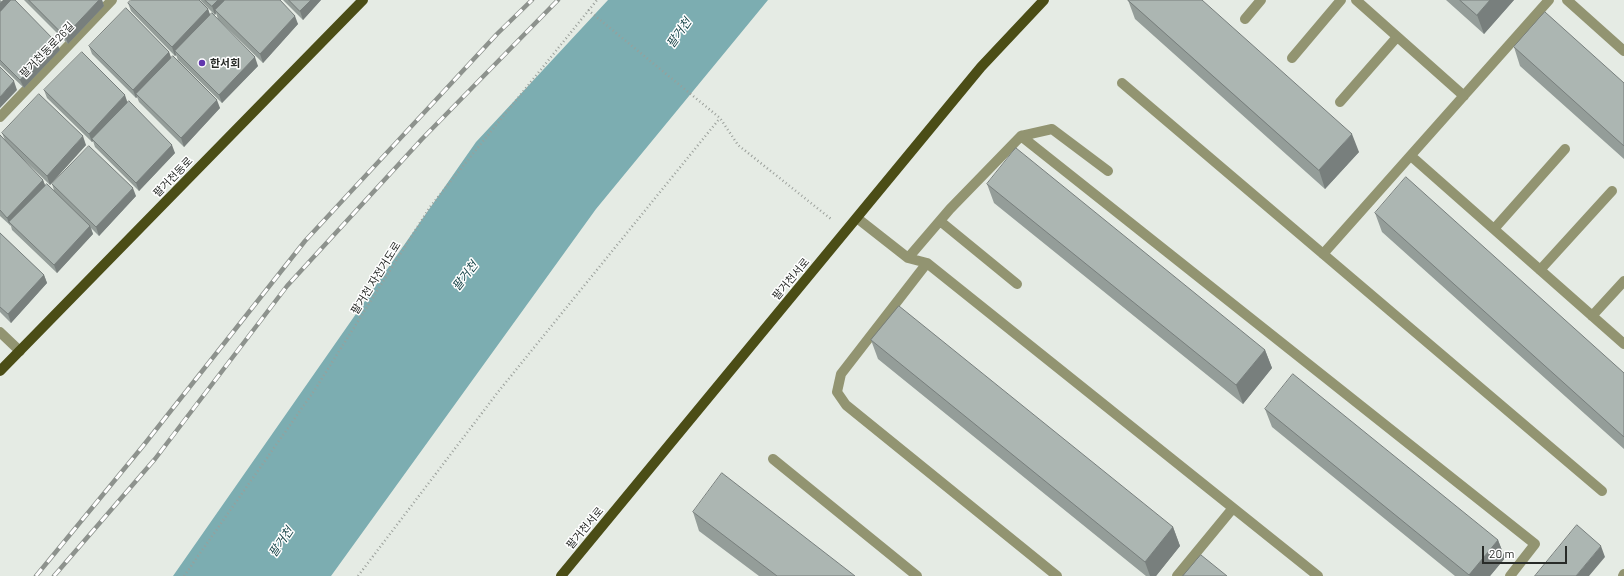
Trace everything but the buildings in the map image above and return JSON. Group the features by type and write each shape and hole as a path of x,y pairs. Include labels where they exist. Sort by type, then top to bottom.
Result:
{"main road":[{"name":"팔거천동로","path":"0,371 363,0"},
{"name":"팔거천서로","path":"561,576 981,67 1044,0"}],"street":[{"name":"팔거천동로26길","path":"0,117 112,0"},
{"path":"1245,19 1261,0"},
{"path":"1292,58 1341,0"},
{"path":"1356,0 1464,96"},
{"path":"1323,254 1549,0"},
{"path":"1572,2 1624,51"},
{"path":"1340,102 1397,37"},
{"path":"1122,83 1602,490"},
{"path":"908,258 940,221 1021,136 1052,129 1108,171"},
{"path":"1021,136 1535,544 1510,576"},
{"path":"1494,229 1565,149"},
{"path":"1411,156 1624,344"},
{"path":"1540,270 1612,191"},
{"path":"857,218 908,258 927,263 1318,576"},
{"path":"940,221 1017,284"},
{"path":"927,263 841,374 837,392 846,405 1057,576"},
{"path":"1592,316 1624,281"},
{"path":"0,332 20,351"},
{"path":"773,459 917,576"},
{"path":"1177,576 1233,508"}],"path":[{"name":"팔거천 자전거도로","path":"184,576 314,390 430,207 597,0"},
{"path":"588,10 720,118 738,145 846,231"},
{"path":"358,576 498,392 720,118"}],"water":[{"name":"팔거천","path":"608,0 768,0 596,209 331,576 173,576 476,142"}],"railway":[{"path":"36,576 143,446 305,241 497,34 532,0"},
{"path":"54,576 155,459 287,286 422,139 558,0"}],"place":[{"name":"한서회","path":"202,63"}]}
